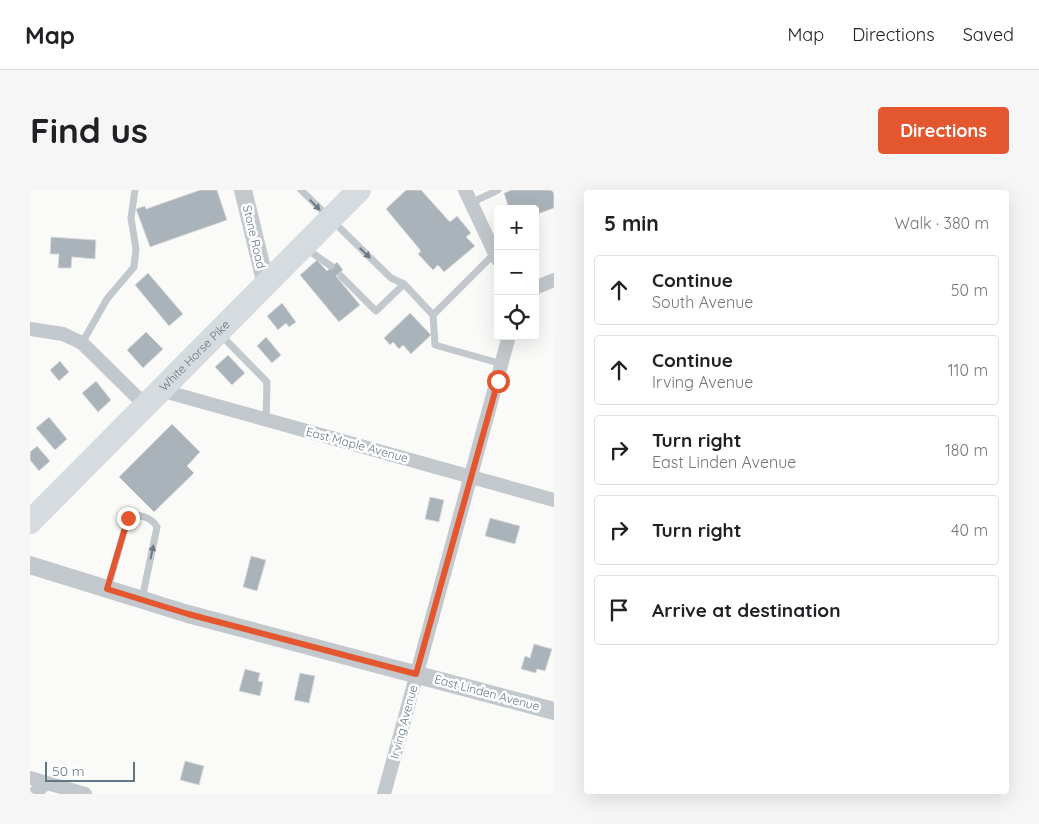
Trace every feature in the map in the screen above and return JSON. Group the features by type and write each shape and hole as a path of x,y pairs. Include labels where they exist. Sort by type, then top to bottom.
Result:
{"highway":[{"name":"White Horse Pike","path":"30,522 356,191"}],"street":[{"name":"Stone Road","path":"243,190 266,284"},
{"path":"469,196 494,252"},
{"path":"539,286 554,280"},
{"path":"30,330 63,334 82,344 152,398"},
{"name":"Irving Avenue","path":"384,794 508,340"},
{"name":"East Maple Avenue","path":"152,398 266,420 554,500"},
{"name":"East Linden Avenue","path":"30,565 188,614 554,711"},
{"path":"30,778 45,784 85,794"},
{"path":"34,794 45,784"}],"lane":[{"path":"82,344 107,299 134,267 136,249 131,218 135,190"},
{"path":"301,190 391,278 404,284 433,315 435,345 502,364"},
{"path":"469,196 498,190"},
{"path":"303,246 331,266"},
{"path":"433,315 494,259"},
{"path":"340,276 376,311 404,284"},
{"path":"218,332 267,382 266,420"},
{"path":"105,588 128,518 130,515 140,515 154,522 157,527 142,600"}],"building":[{"path":"200,190 217,190 227,220 150,247 136,209 145,206 146,209"},
{"path":"406,190 421,190 450,222 457,216 471,233 466,237 475,246 444,272 438,265 433,270 418,254 421,251 386,209"},
{"path":"511,190 554,190 554,208 539,214 539,205 508,205 504,193"},
{"path":"51,237 96,240 95,259 72,257 71,268 58,268 59,254 50,254"},
{"path":"317,260 327,271 337,262 343,270 336,276 360,305 339,322 300,275"},
{"path":"148,273 183,314 169,326 135,285"},
{"path":"282,303 296,322 289,327 286,323 278,330 267,316"},
{"path":"410,313 431,335 411,354 403,345 399,349 393,342 390,345 384,338"},
{"path":"146,332 163,349 143,368 127,350"},
{"path":"266,337 281,355 272,363 257,346"},
{"path":"228,355 245,373 232,385 215,367"},
{"path":"60,361 69,372 59,381 50,370"},
{"path":"96,381 111,400 98,412 82,393"},
{"path":"49,417 67,439 55,450 36,428"},
{"path":"172,424 200,452 187,466 194,473 154,512 119,477"},
{"path":"37,446 50,461 39,471 30,460 30,452"},
{"path":"430,497 444,500 439,522 425,519"},
{"path":"490,518 520,526 515,544 485,536"},
{"path":"251,556 266,560 257,591 243,587"},
{"path":"534,644 552,649 545,671 537,669 536,673 521,669 525,656 530,658"},
{"path":"245,669 260,673 258,681 263,682 260,696 239,691"},
{"path":"300,673 315,676 309,703 294,700"},
{"path":"185,761 204,766 199,785 180,780"}],"route":[{"path":"128,518 107,589 188,614 416,674 498,381"}]}
